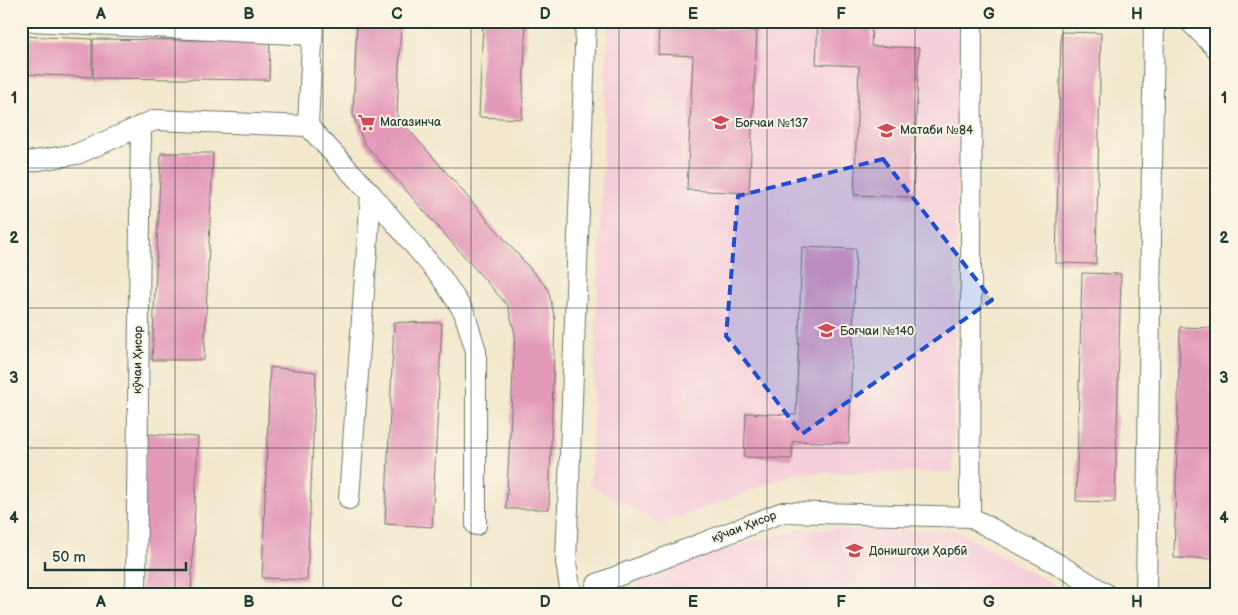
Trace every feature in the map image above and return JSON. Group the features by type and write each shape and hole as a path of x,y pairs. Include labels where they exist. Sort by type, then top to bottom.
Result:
{"street":[{"path":"31,21 313,28 308,126"},
{"path":"571,594 566,562 586,21"},
{"path":"972,21 970,517 1058,564 1106,594"},
{"path":"1146,594 1154,21"},
{"path":"1189,21 1216,48"},
{"path":"1216,21 1216,48"},
{"path":"21,163 77,154 155,120 308,126 371,194 442,277 464,312 476,351 476,525"},
{"name":"кӯчаи Ҳисор","path":"136,594 141,126"},
{"path":"349,500 371,194"},
{"name":"кӯчаи Ҳисор","path":"593,594 596,584 783,512 970,517"}],"highlighted area":[{"path":"883,159 992,300 802,434 726,336 738,196"}],"shaded area":[{"path":"608,21 959,21 953,472 796,473 661,525 590,485"},
{"name":"Донишгоҳи Ҳарбӣ","path":"802,529 956,531 1070,594 633,594 643,570"}],"building":[{"path":"357,21 401,21 397,116 548,289 555,319 549,509 506,509 515,334 508,306 364,143 353,114"},
{"path":"483,21 526,21 522,119 479,117"},
{"name":"Боғчаи №137","path":"659,21 710,21 709,29 757,31 749,193 687,190 693,56 658,54"},
{"name":"Матаби №84","path":"818,21 872,22 871,46 919,48 913,197 854,195 859,66 816,64"},
{"path":"1061,32 1101,33 1096,264 1056,263"},
{"path":"21,36 92,39 92,77 21,74"},
{"path":"93,39 270,41 269,80 93,78"},
{"path":"161,153 213,153 204,360 152,360"},
{"name":"Боғчаи №140","path":"802,247 856,249 849,443 793,441 792,459 744,457 746,413 796,415"},
{"path":"1082,273 1121,274 1115,502 1076,501"},
{"path":"394,322 442,323 432,527 385,524"},
{"path":"1180,327 1217,328 1217,559 1174,558"},
{"path":"270,367 316,372 307,580 262,578"},
{"path":"146,434 198,437 191,594 141,594"}],"place":[{"name":"Магазинча","path":"366,122"},
{"name":"Боғчаи №137","path":"721,123"},
{"name":"Матаби №84","path":"886,130"},
{"name":"Боғчаи №140","path":"826,331"},
{"name":"Донишгоҳи Ҳарбӣ","path":"855,551"}]}
